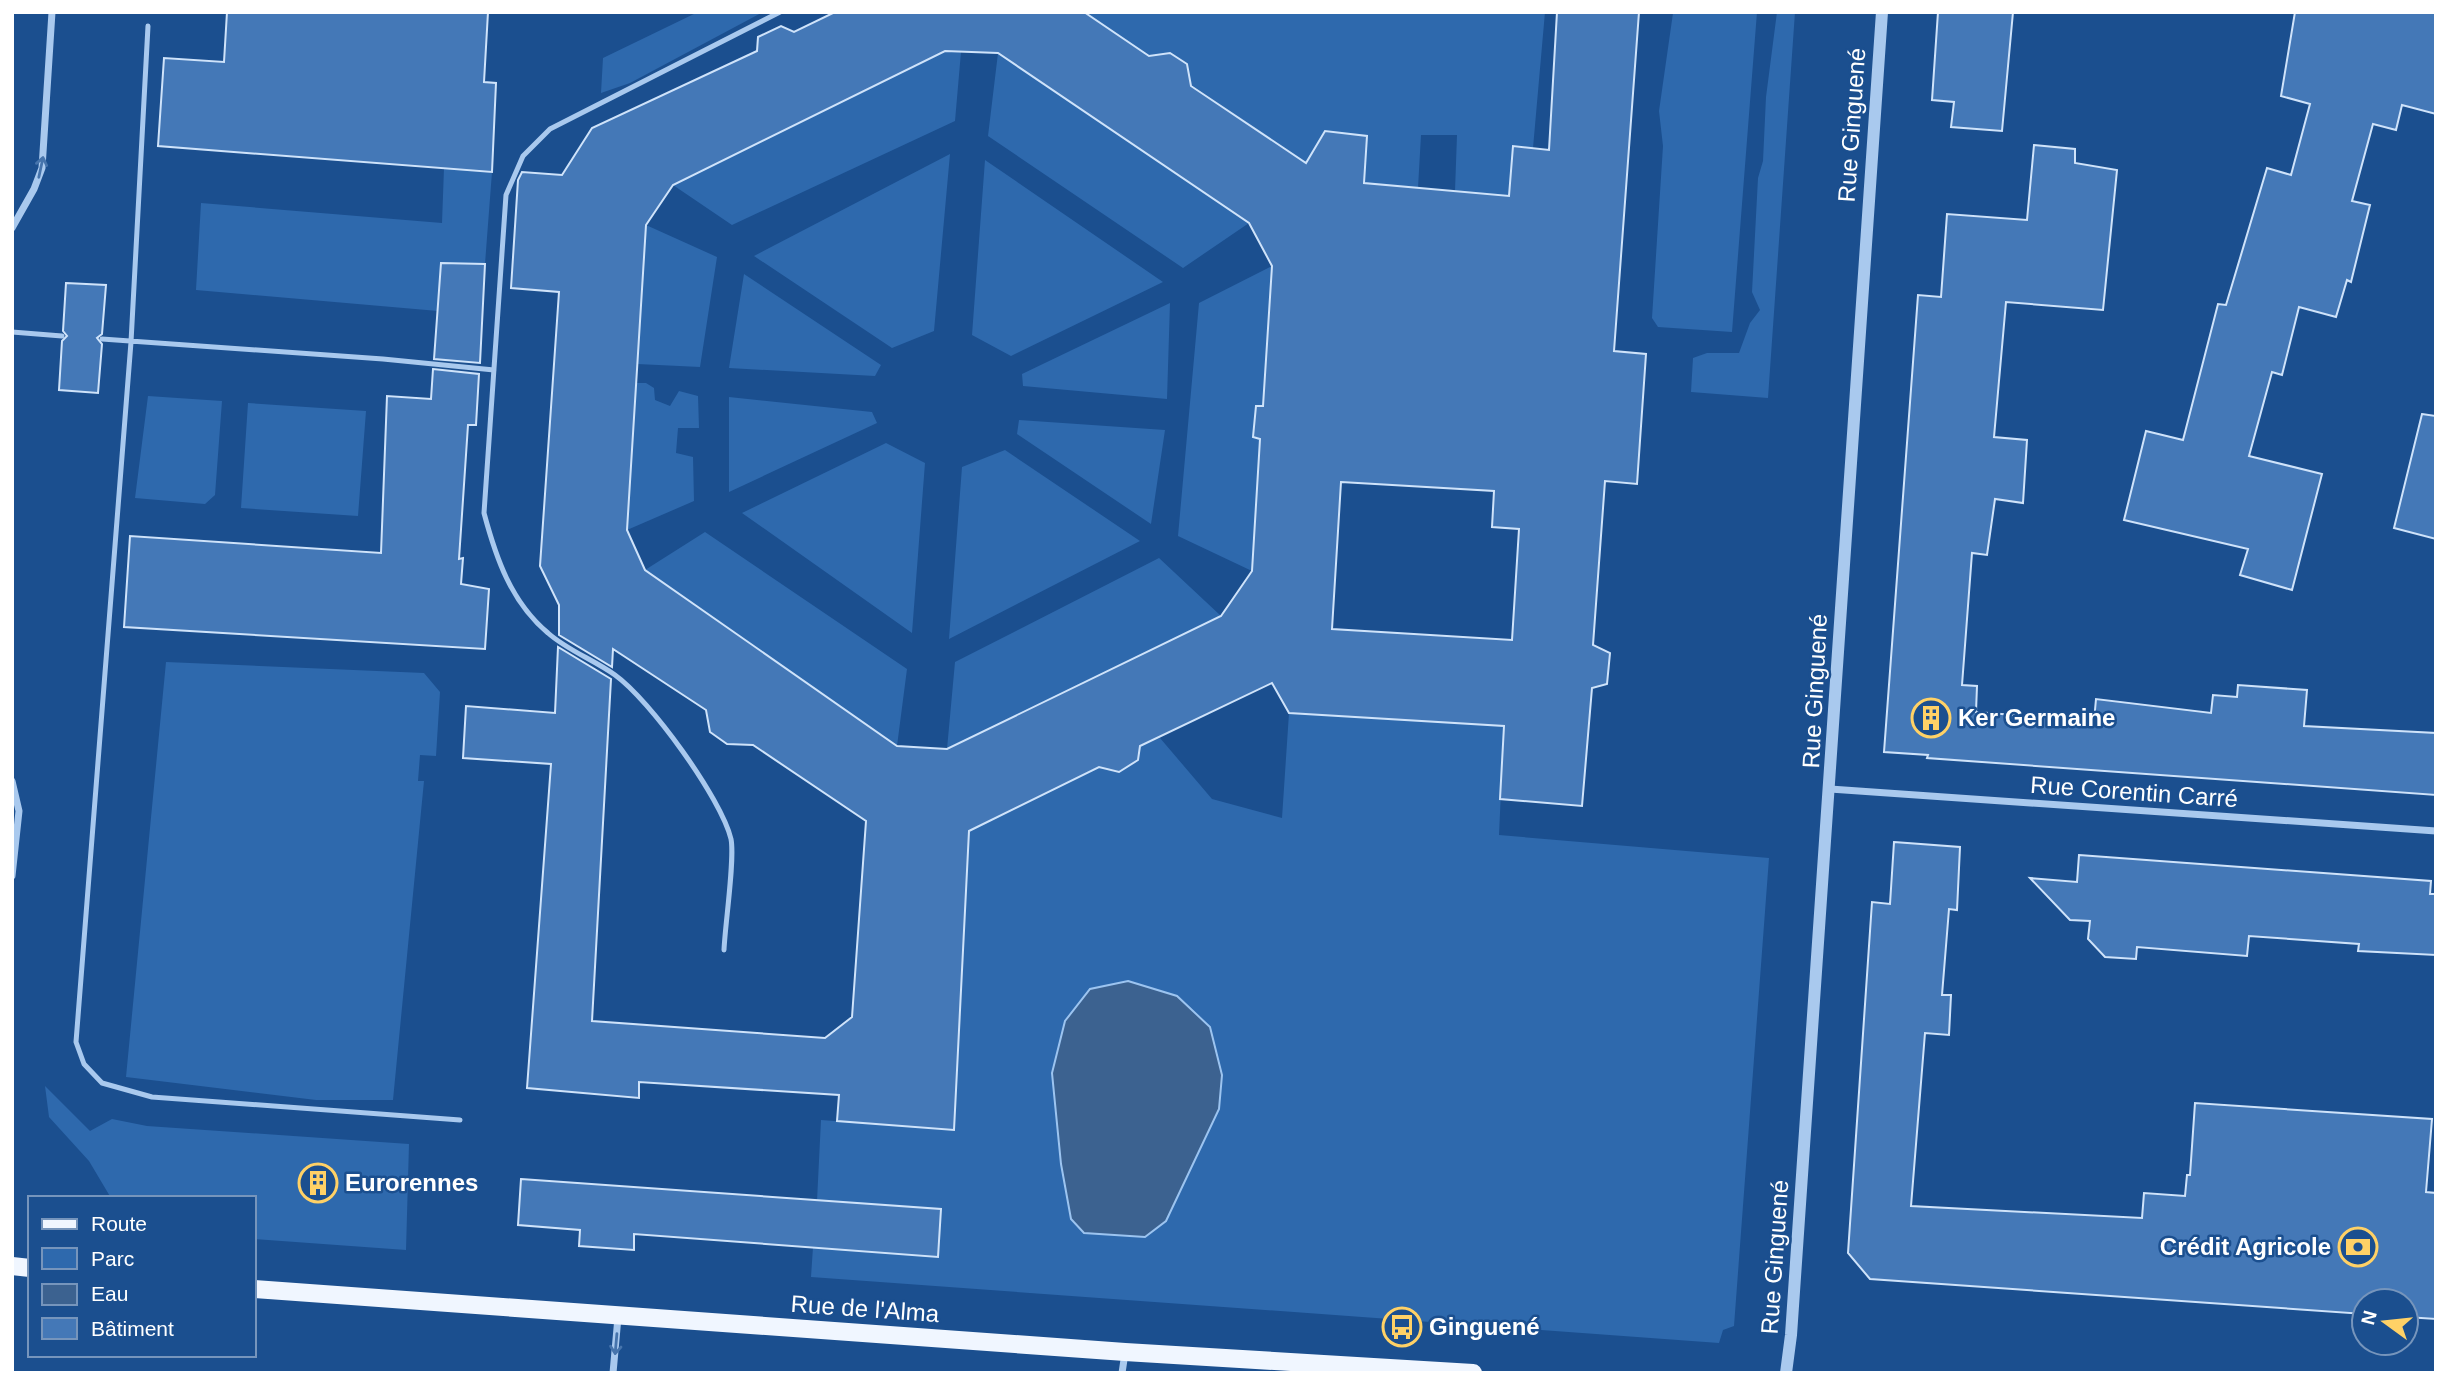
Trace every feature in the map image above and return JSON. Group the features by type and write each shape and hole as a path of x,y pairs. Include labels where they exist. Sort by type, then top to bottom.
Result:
{"main road":[{"name":"Rue de l'Alma","path":"256,1289 1125,1352 1474,1373"}],"street":[{"path":"12,228 34,189 42,168 52,12"},
{"name":"Rue Ginguené","path":"1786,1373 1791,1335 1830,789 1855,367 1882,12"},
{"path":"12,781 19,811 12,876"},
{"name":"Rue Corentin Carré","path":"1830,789 2436,831"},
{"path":"613,1373 618,1316"},
{"path":"1122,1373 1125,1352"}],"lane":[{"path":"724,950 732,841 722,812 654,714 617,677 548,634 514,595 496,558 484,513 506,195 523,156 550,129 780,12"},
{"path":"148,26 131,342 76,1042 84,1064 102,1083 152,1097 460,1120"},
{"path":"12,331 62,336"},
{"path":"102,339 383,359 494,370"}],"green space":[{"path":"698,12 763,12 630,83 601,93 603,58"},
{"path":"1084,12 1545,12 1533,148 1509,196 1455,191 1457,135 1421,135 1418,188 1364,183 1367,136 1325,131 1306,163"},
{"path":"1757,12 1732,332 1658,327 1652,318 1663,146 1659,111 1673,13"},
{"path":"1777,12 1795,12 1768,398 1691,392 1693,358 1707,353 1739,353 1750,323 1760,310 1752,292 1758,178 1763,161 1766,97"},
{"path":"945,51 961,52 955,121 732,225 673,185"},
{"path":"998,53 1249,223 1183,268 988,136"},
{"path":"950,154 934,331 892,348 754,256"},
{"path":"985,160 1163,282 1011,356 972,335"},
{"path":"444,168 492,172 485,264 441,263 438,311 196,290 201,203 442,223"},
{"path":"646,225 717,257 700,367 637,364"},
{"path":"1272,266 1263,406 1256,407 1253,437 1260,439 1252,571 1178,536 1199,303"},
{"path":"744,274 881,365 875,376 729,368"},
{"path":"1170,303 1167,399 1023,386 1022,374"},
{"path":"635,383 646,383 654,388 655,400 670,406 679,391 698,396 699,428 678,428 676,453 693,457 694,501 627,530"},
{"path":"148,396 222,401 215,495 205,504 135,498"},
{"path":"729,397 872,412 877,423 729,492"},
{"path":"248,403 366,411 358,516 241,508"},
{"path":"1019,420 1165,430 1151,524 1017,434"},
{"path":"886,443 925,463 912,633 742,513"},
{"path":"1005,450 1140,541 949,639 962,467"},
{"path":"705,532 907,669 897,746 645,570"},
{"path":"1159,558 1221,616 947,749 955,662"},
{"path":"166,662 424,673 440,692 436,756 420,755 418,781 424,781 393,1100 316,1100 126,1077"},
{"path":"1289,713 1504,726 1499,835 1769,858 1734,1326 1723,1330 1719,1343 811,1277 813,1247 938,1256 941,1209 817,1201 821,1120 954,1130 967,863 940,845 1107,762 1112,770 1119,772 1138,760 1136,748 1160,738 1212,799 1282,818","holes":["1128,981 1071,1219 1061,1164 1052,1073 1065,1021 1090,989"]},
{"path":"45,1086 90,1131 112,1119 147,1126 409,1144 406,1250 256,1239 256,1196 110,1196 89,1161 49,1117"}],"water":[{"path":"1128,981 1177,996 1210,1027 1222,1075 1219,1109 1166,1221 1145,1237 1084,1233 1071,1219 1061,1164 1052,1073 1065,1021 1090,989"}],"building":[{"path":"227,12 488,12 484,82 496,83 492,172 158,146 164,58 224,62"},
{"path":"835,12 1084,12 1149,56 1170,53 1187,64 1191,86 1306,163 1325,131 1367,136 1364,183 1509,196 1513,146 1549,150 1557,12 1639,12 1614,351 1646,354 1637,484 1605,481 1593,645 1610,653 1607,684 1592,688 1582,806 1500,799 1504,726 1289,713 1272,683 1140,746 1138,760 1119,772 1099,767 969,831 954,1130 837,1121 839,1095 639,1082 639,1098 527,1088 551,764 463,758 466,706 555,713 558,647 611,679 592,1021 825,1038 852,1017 866,821 753,745 727,744 710,732 706,710 613,649 612,667 559,635 559,605 540,566 559,292 511,288 518,180 522,172 562,175 592,128 757,51 758,37 781,26 794,32","holes":["945,51 998,53 1249,223 1272,266 1263,406 1256,406 1253,437 1260,439 1252,571 1221,616 947,749 897,746 645,570 627,530 646,225 673,185","1341,482 1494,491 1492,527 1519,529 1512,640 1332,629"]},
{"path":"1938,12 2013,12 2002,131 1951,127 1954,102 1932,100"},
{"path":"2295,12 2436,12 2436,114 2402,105 2396,130 2373,124 2352,201 2370,205 2351,282 2347,280 2336,317 2299,307 2282,375 2272,372 2249,456 2322,474 2292,590 2240,575 2248,549 2124,520 2146,431 2183,440 2218,304 2226,305 2267,168 2291,175 2310,104 2281,96"},
{"path":"2034,145 2075,149 2075,163 2117,170 2103,310 2006,302 1994,437 2027,440 2023,503 1995,499 1987,555 1972,553 1962,685 1977,686 1976,712 2094,721 2096,699 2211,713 2213,695 2237,697 2238,685 2307,690 2304,726 2436,733 2436,795 1927,758 1928,755 1884,752 1918,295 1941,297 1947,214 2027,220"},
{"path":"441,263 485,264 480,363 434,359"},
{"path":"66,283 106,285 102,334 97,338 102,344 98,393 59,390 62,341 67,336 63,331"},
{"path":"433,369 479,374 476,425 468,425 459,559 463,558 461,584 489,589 485,649 124,627 130,536 381,553 387,396 431,399"},
{"path":"2422,414 2436,416 2436,539 2394,528"},
{"path":"1894,842 1960,847 1957,910 1949,909 1942,995 1951,995 1949,1035 1925,1033 1911,1206 2142,1218 2144,1193 2185,1196 2187,1175 2190,1175 2195,1103 2432,1119 2426,1192 2436,1193 2436,1319 2420,1318 2420,1287 2350,1287 2350,1313 1870,1279 1848,1253 1872,902 1890,904"},
{"path":"2079,855 2431,881 2430,894 2436,894 2436,955 2358,951 2359,944 2249,936 2247,956 2137,947 2136,959 2105,957 2088,939 2090,921 2070,920 2030,878 2077,882"},
{"path":"521,1179 941,1209 938,1257 634,1234 634,1250 579,1246 580,1230 518,1225"}],"place":[{"name":"Ker Germaine","path":"1931,718"},
{"name":"Eurorennes","path":"318,1183"},
{"name":"Crédit Agricole","path":"2358,1247"},
{"name":"Ginguené","path":"1402,1327"}]}
